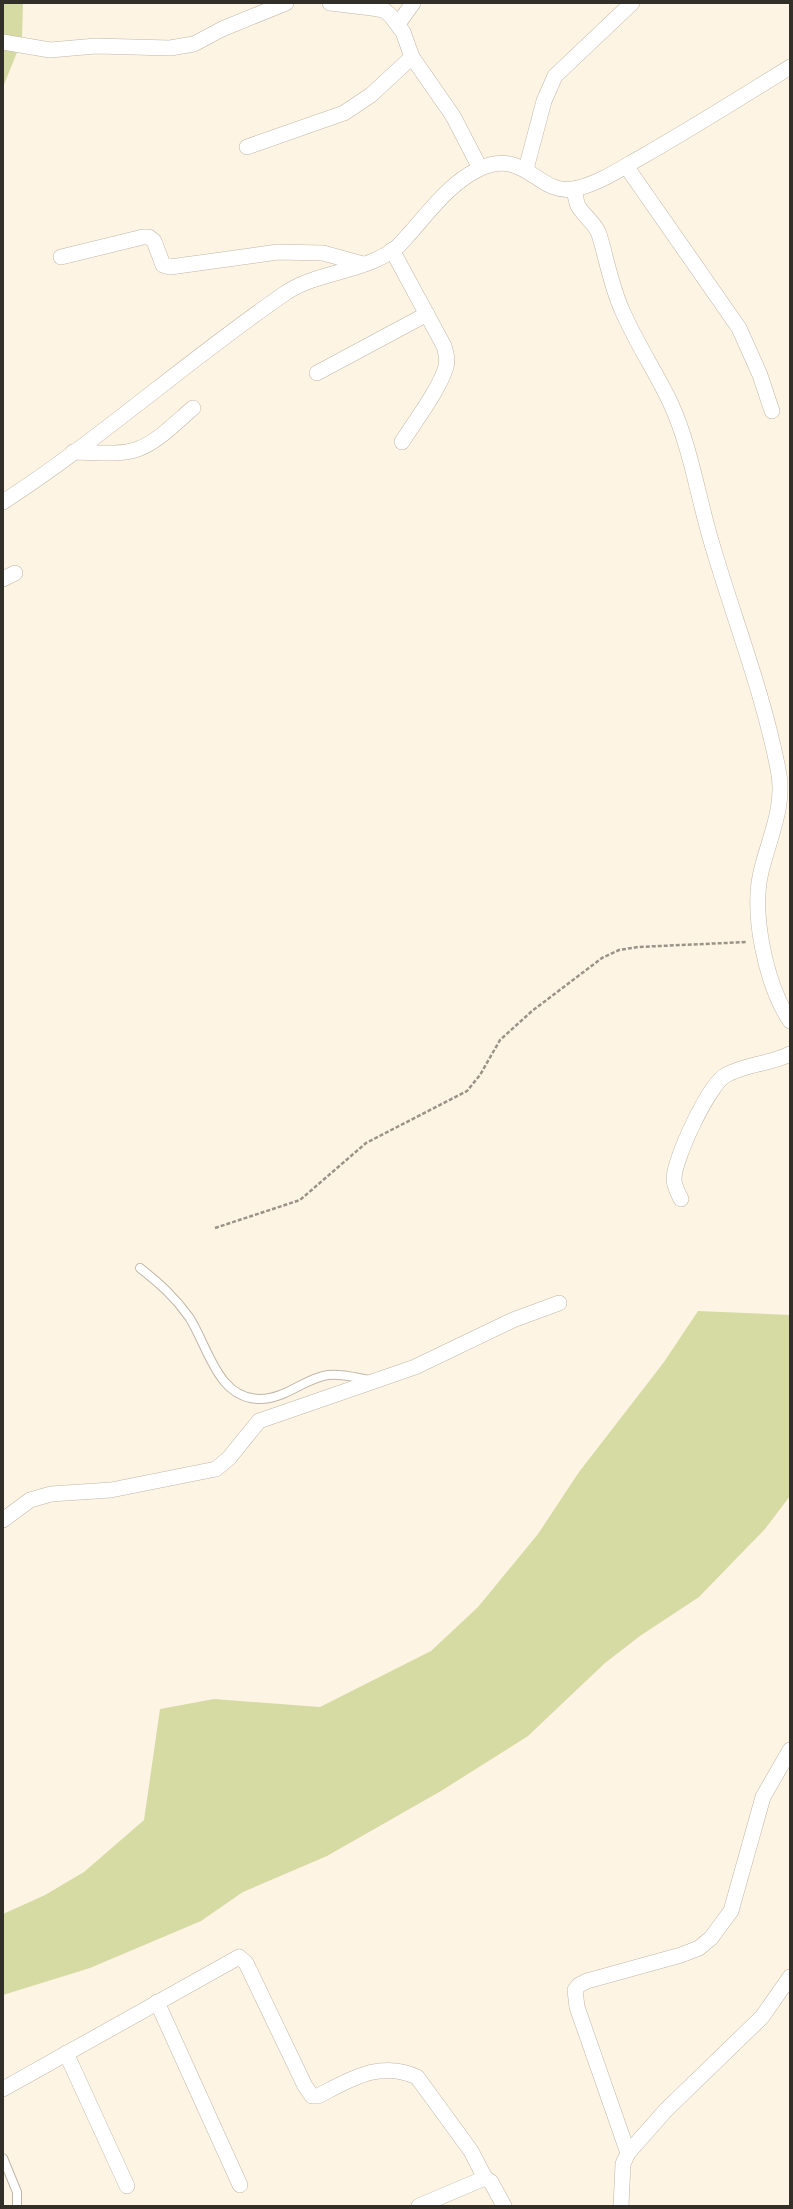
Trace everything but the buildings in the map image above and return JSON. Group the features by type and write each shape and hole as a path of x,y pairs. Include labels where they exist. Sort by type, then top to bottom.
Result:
{"street":[{"path":"3,42 50,50 96,46 170,48 194,44 222,29 286,3"},
{"path":"330,3 384,10 398,24 412,57 453,116 480,168"},
{"path":"398,24 413,3"},
{"path":"526,170 544,101 552,81 567,64 632,3"},
{"path":"247,147 344,113 371,95 412,57"},
{"path":"3,502 73,452 226,335 290,291 321,276 363,264 392,250 449,190 480,168 497,164 511,164 526,170 556,188 574,189 626,166 685,132 790,67"},
{"path":"626,166 739,328 760,375 772,411"},
{"path":"574,189 579,207 598,232 614,290 622,312 652,367 678,423 713,549 759,694 779,770 780,797 775,826 760,873 758,906 761,941 766,964 790,1021"},
{"path":"61,257 143,237 149,237 154,241 163,265 170,267 278,252 323,253 363,264"},
{"path":"392,250 444,346 447,356 446,366 441,380 402,442"},
{"path":"317,373 396,329 427,314"},
{"path":"73,452 122,452 137,449 151,443 193,408"},
{"path":"680,1199 674,1181 682,1147 718,1081 739,1069 774,1061 790,1054"},
{"path":"3,1520 30,1500 51,1494 111,1490 216,1468 229,1458 259,1421 415,1366 513,1320 559,1303"},
{"path":"628,2153 577,2007 575,1990 579,1985 587,1981 681,1955 699,1948 711,1938 731,1911 763,1797 790,1750"},
{"path":"3,2088 235,1958 243,1958 312,2096 318,2096 368,2072 386,2071 410,2073 417,2077 471,2151 485,2178 491,2182 504,2206"},
{"path":"621,2206 623,2164 628,2153 666,2110 762,2017 790,1977"},
{"path":"157,2002 240,2185"},
{"path":"66,2053 127,2186"},
{"path":"420,2206 485,2178"}],"lane":[{"path":"140,1268 171,1293 190,1318 223,1381 233,1392 241,1396 250,1399 262,1400 280,1396 318,1378 328,1375 347,1376 373,1381"},
{"path":"3,2158 17,2192 16,2206"}],"path":[{"path":"215,1228 300,1200 366,1143 467,1091 480,1075 500,1040 532,1011 602,958 619,950 638,947 761,941"}],"green space":[{"path":"3,3 23,3 22,40 3,87"},
{"path":"698,1311 790,1315 790,1496 765,1529 699,1597 640,1636 605,1663 528,1736 441,1791 327,1856 243,1892 201,1921 90,1968 3,1995 3,1914 45,1895 84,1872 144,1820 160,1709 214,1699 320,1707 431,1651 478,1607 538,1534 579,1472 664,1362"}]}
